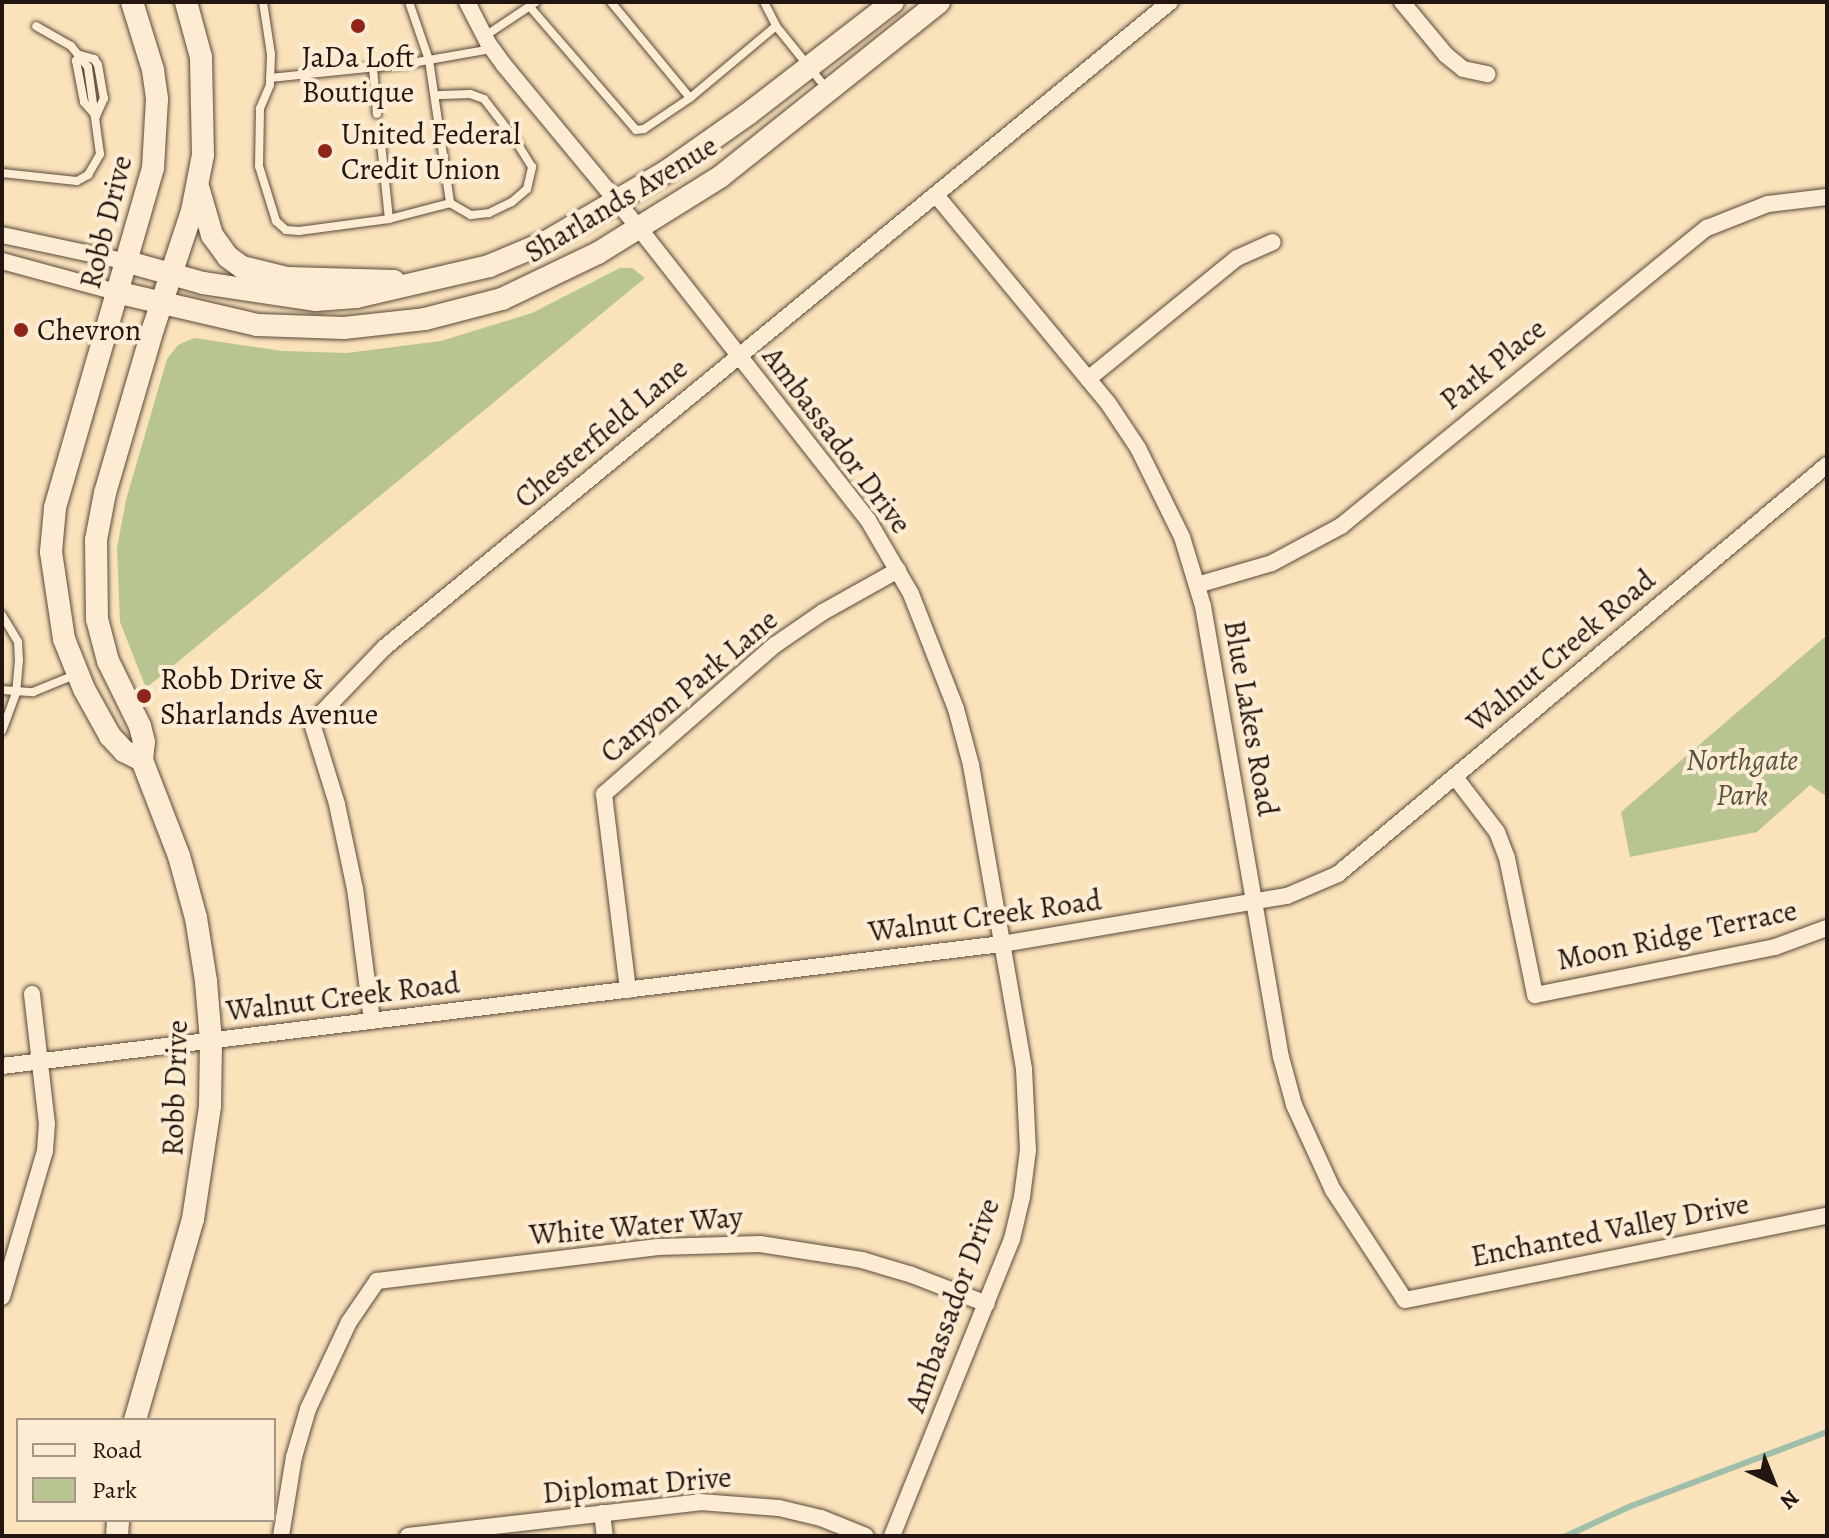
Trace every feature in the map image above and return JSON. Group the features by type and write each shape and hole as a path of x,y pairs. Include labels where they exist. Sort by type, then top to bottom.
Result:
{"main road":[{"name":"Robb Drive","path":"132,2 153,70 157,133 150,183 55,508 52,535 55,592 64,639 110,736 124,751 142,760"},
{"name":"Robb Drive","path":"136,1418 193,1219 210,1106 211,1041 196,918 179,856 142,760 144,742 140,726 108,661 97,619 96,540 105,493 198,183 204,126 201,57 186,2"},
{"name":"Sharlands Avenue","path":"128,262 255,294 315,300 356,297 428,283 520,254 617,202 698,150 893,2"},
{"name":"Sharlands Avenue","path":"120,293 226,319 288,327 344,328 466,311 539,284 639,228 720,177 939,2"},
{"path":"198,183 212,235 219,247 242,267 287,278 428,283"}],"street":[{"name":"Ambassador Drive","path":"467,2 488,43 833,472 898,570 936,650 956,709 971,765 1024,1069 1028,1150 1022,1197 1012,1239 892,1536"},
{"name":"Chesterfield Lane","path":"372,1021 355,889 337,804 312,723 385,647 1170,2"},
{"path":"1402,2 1446,55 1463,69 1487,74"},
{"name":"Blue Lakes Road","path":"936,195 1088,379 1138,448 1163,492 1197,585 1281,1057 1294,1105 1333,1190 1405,1300"},
{"name":"Park Place","path":"1197,585 1272,563 1341,526 1707,228 1768,204 1827,197"},
{"name":"Sharlands Avenue","path":"2,235 128,262"},
{"path":"1088,379 1237,258 1273,242"},
{"name":"Sharlands Avenue","path":"2,261 120,293"},
{"name":"Walnut Creek Road","path":"2,1066 1002,944 1254,903 1313,887 1338,874 1827,465"},
{"name":"Canyon Park Lane","path":"628,990 604,794 775,645 823,612 898,570"},
{"name":"Moon Ridge Terrace","path":"1455,777 1497,832 1507,858 1535,995 1775,947 1827,928"},
{"path":"2,1297 45,1151 47,1124 32,994"},
{"name":"Enchanted Valley Drive","path":"1405,1300 1827,1216"},
{"name":"White Water Way","path":"281,1536 294,1457 308,1409 326,1366 377,1281 658,1247 760,1244 862,1260 912,1275 987,1304"},
{"name":"Diplomat Drive","path":"408,1536 700,1502 740,1502 821,1518 866,1536"},
{"path":"602,1513 605,1536"}],"lane":[{"path":"263,2 271,54 270,78 260,109 259,166 276,221 286,230 389,219 450,203 471,215 489,213 527,189 532,167 484,99 470,94 435,95"},
{"path":"409,2 429,60 450,203"},
{"path":"611,2 690,98"},
{"path":"764,2 776,26 829,92"},
{"path":"270,78 429,60 488,43 533,5 636,130 644,129 690,98 776,26"},
{"path":"2,173 32,174 65,182 88,175 100,154 88,67 80,55 36,26"},
{"path":"373,68 377,114"},
{"path":"381,143 389,219"},
{"path":"2,615 18,642 16,693 2,731"},
{"path":"2,690 16,693 47,688 78,674"}],"green space":[{"path":"620,268 632,268 645,278 146,688 120,622 117,548 126,500 167,359 178,345 194,338 282,351 347,353 441,341 532,313"},
{"name":"Northgate Park","path":"1827,635 1827,797 1810,785 1757,832 1630,857 1621,812"}],"waterway":[{"path":"1566,1536 1631,1506 1827,1432"}],"place":[{"name":"JaDa Loft Boutique","path":"358,26"},
{"name":"United Federal Credit Union","path":"325,151"},
{"name":"Chevron","path":"21,330"},
{"name":"Robb Drive & Sharlands Avenue","path":"144,696"}]}
